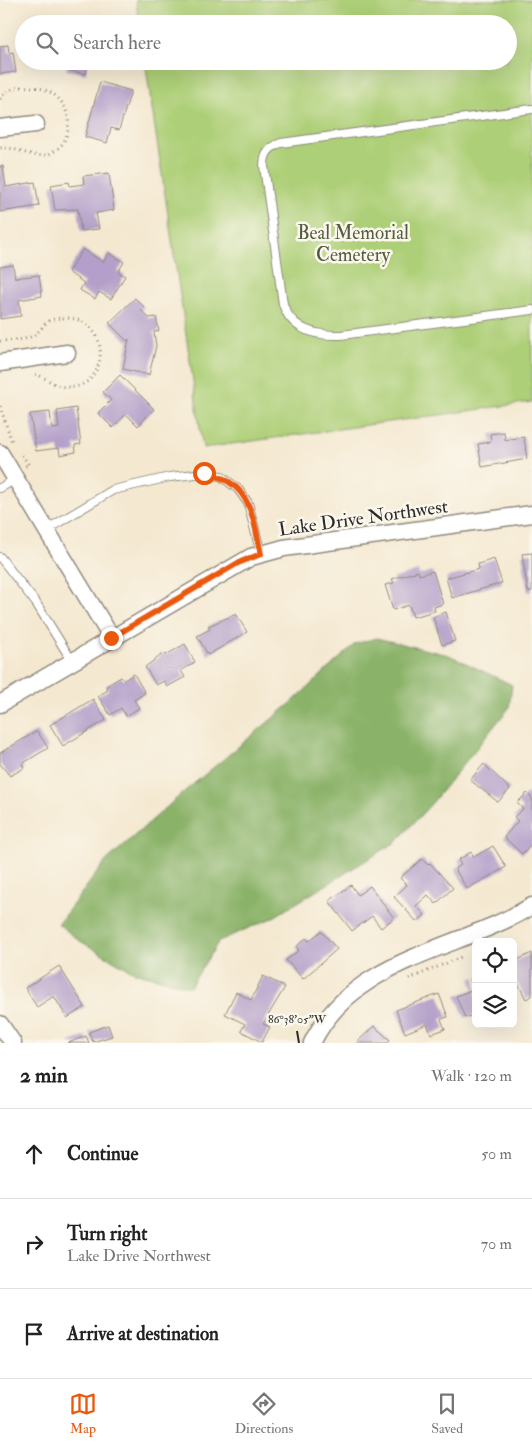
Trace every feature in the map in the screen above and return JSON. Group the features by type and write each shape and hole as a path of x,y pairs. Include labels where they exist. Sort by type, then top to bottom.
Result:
{"street":[{"path":"0,128 36,124"},
{"path":"0,363 67,353"},
{"path":"0,453 111,638"},
{"name":"Lake Drive Northwest","path":"0,704 238,563 261,554 284,548 532,514"},
{"path":"312,1043 330,1014 366,982 392,967 512,918 532,906"},
{"path":"0,1024 13,1043"}],"lane":[{"path":"532,109 281,142 273,145 267,151 264,166 283,304 286,312 300,327 326,336 341,335 532,310"},
{"path":"46,530 114,490 170,477 204,473 221,476 238,489 248,502 261,554"},
{"path":"0,488 16,479"},
{"path":"0,557 36,604 72,661"}],"path":[{"path":"404,982 462,957"}],"green space":[{"name":"Beal Memorial Cemetery","path":"136,0 532,0 532,402 203,448 146,70 517,70 517,15 138,15"},
{"path":"376,638 449,655 512,685 509,708 432,803 396,842 272,918 219,941 190,987 134,972 80,941 58,924 106,861 185,791 290,704 355,644"}],"building":[{"path":"8,45 9,53 13,52 16,72 0,74 0,46"},
{"path":"66,70 87,70 86,74"},
{"path":"100,82 131,91 119,130 111,128 107,143 85,137"},
{"path":"0,166 3,166 6,187 35,182 39,206 0,212"},
{"path":"109,173 114,210 96,213 99,229 81,231 78,209 55,210 51,185 69,182 70,186 84,184 83,176"},
{"path":"83,249 103,262 109,253 124,262 118,272 125,276 111,299 99,292 95,299 80,290 84,283 68,272"},
{"path":"13,265 15,278 39,275 42,296 19,300 21,316 0,319 0,267"},
{"path":"135,298 144,307 141,310 149,318 156,317 159,331 154,332 156,346 149,375 123,369 129,339 127,341 109,323"},
{"path":"120,375 154,409 138,426 126,414 113,428 98,413 111,400 103,392"},
{"path":"76,408 81,444 75,445 76,452 60,455 59,448 36,451 30,414 50,412 52,429 59,428 57,411"},
{"path":"504,432 505,440 524,437 527,459 482,467 478,444 491,442 490,434"},
{"path":"532,553 532,591 528,592 522,554"},
{"path":"494,559 502,583 452,598 446,578 479,569 478,564"},
{"path":"418,571 419,575 433,571 443,604 434,607 435,611 413,617 409,605 393,610 385,585 394,583 392,579"},
{"path":"446,612 455,641 442,645 433,617"},
{"path":"236,614 247,632 208,655 197,636 210,629 208,626"},
{"path":"185,644 195,662 181,671 185,677 167,687 164,681 156,685 145,667 164,653 166,655"},
{"path":"134,674 145,693 134,700 139,708 126,716 121,708 110,715 98,696 108,690 106,686 121,677 124,680"},
{"path":"93,699 106,720 63,746 50,725"},
{"path":"37,731 48,748 22,764 24,768 10,776 0,764 0,753"},
{"path":"484,764 510,789 498,802 470,780"},
{"path":"527,793 532,798 532,843 522,854 504,837 518,821 514,817 523,809 517,803"},
{"path":"493,846 506,867 467,889 455,869 461,865 458,860 471,852 474,857"},
{"path":"422,859 428,865 430,863 453,888 436,904 428,895 416,906 425,915 417,922 394,897 407,885 400,878"},
{"path":"351,885 358,895 370,886 394,918 381,928 372,916 352,931 329,901"},
{"path":"321,931 337,949 303,979 286,960 299,950 296,947 306,938 309,941"},
{"path":"532,953 532,996 526,999 517,982 517,960"},
{"path":"59,966 85,1007 67,1018 54,996 37,1007 25,988"},
{"path":"263,976 285,987 263,1024 270,1027 262,1042 241,1031 245,1024 225,1014 236,992 251,1000"},
{"path":"472,990 472,1015 465,1018 456,996"},
{"path":"439,994 448,1017 441,1019 445,1029 431,1034 427,1024 405,1033 396,1010"},
{"path":"108,1025 112,1036 93,1042 89,1032"},
{"path":"374,1026 390,1040 388,1043 356,1043"},
{"path":"86,1036 89,1043 68,1043"}],"route":[{"path":"111,638 238,563 261,554 248,502 238,489 221,476 204,473"}]}
